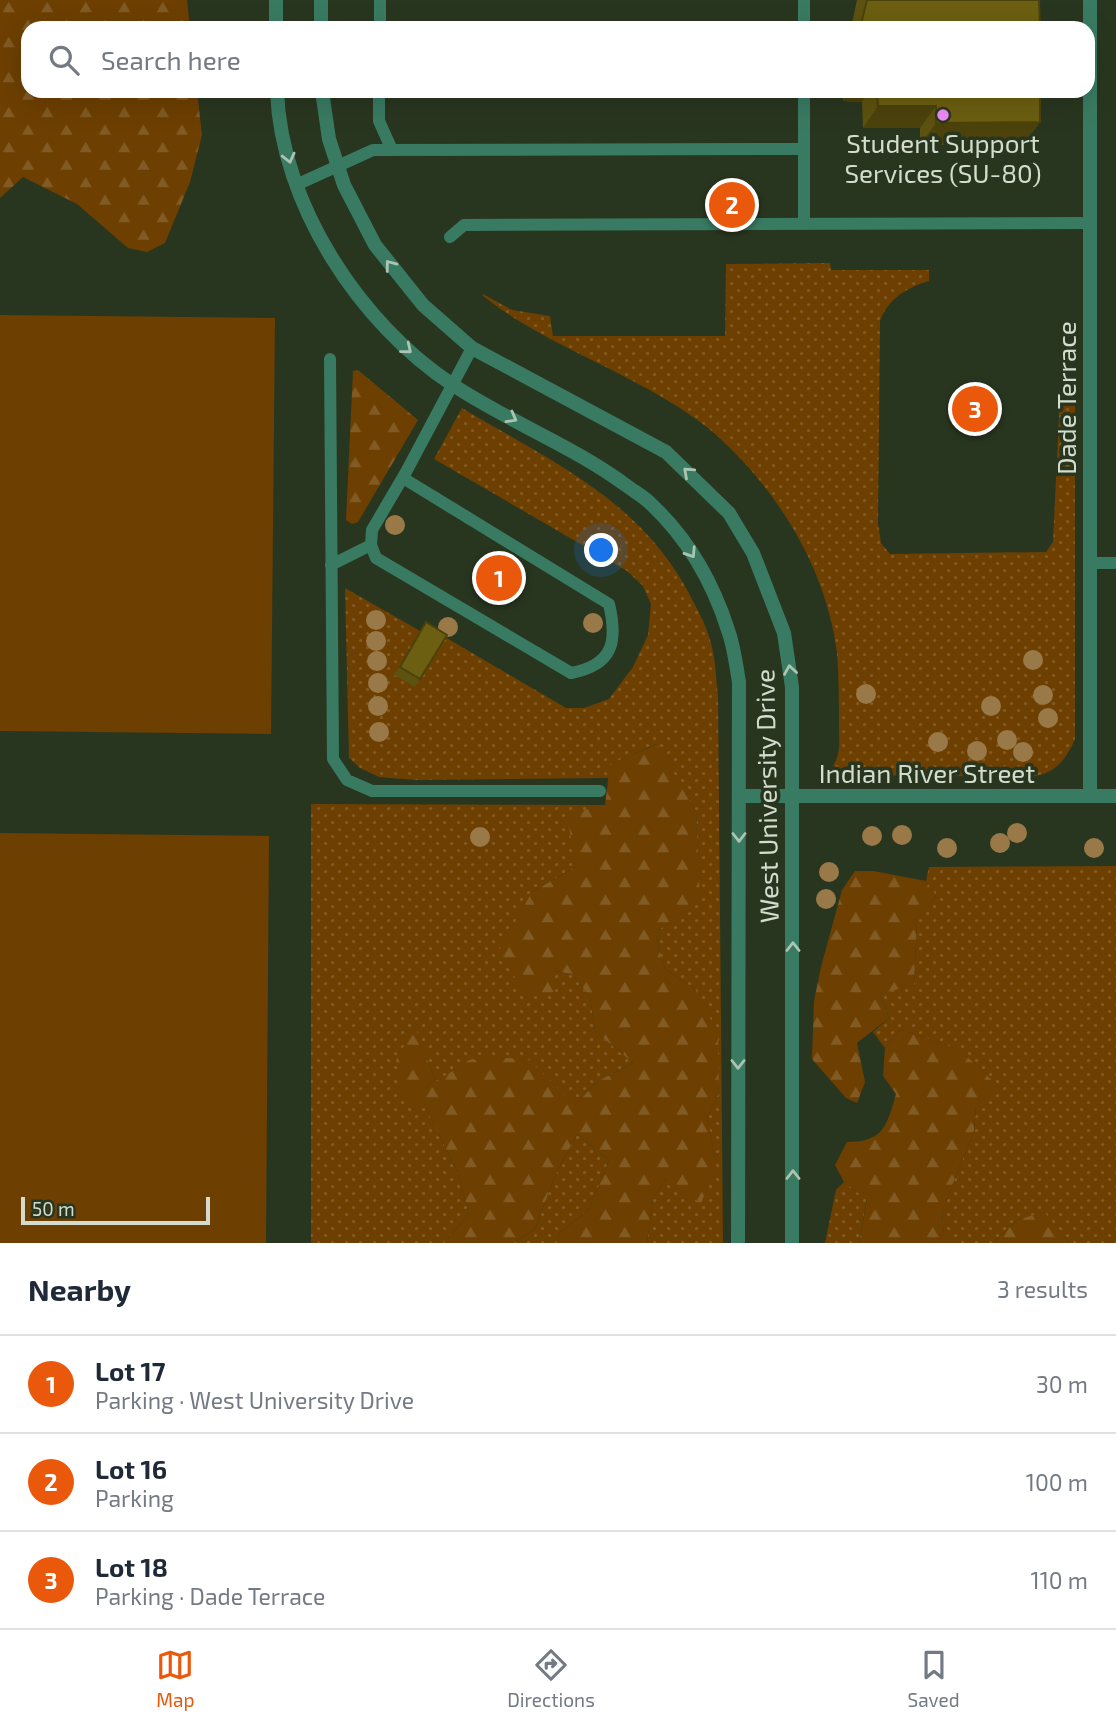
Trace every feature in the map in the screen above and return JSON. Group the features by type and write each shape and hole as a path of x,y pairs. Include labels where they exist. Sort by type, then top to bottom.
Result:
{"street":[{"path":"276,0 276,21"},
{"path":"321,0 321,21"},
{"name":"Dade Terrace","path":"1090,0 1090,21"},
{"name":"West University Drive","path":"278,98 296,185 313,225 337,266 392,336 452,385 604,469 652,504 690,549 712,587 729,632 739,682 738,1243"},
{"name":"West University Drive","path":"323,98 329,139 337,166 375,245 423,305 472,348 666,452 729,513 754,553 784,633 792,687 792,1243"},
{"name":"Dade Terrace","path":"1090,98 1090,796"},
{"name":"Indian River Street","path":"739,796 1116,796"}],"lane":[{"path":"380,0 380,21"},
{"path":"804,0 804,21"},
{"path":"379,98 379,121 392,150"},
{"path":"804,98 804,224"},
{"path":"296,185 373,150 804,149"},
{"path":"450,237 464,225 1089,223"},
{"path":"403,478 609,604 614,625 610,651 591,670 571,673 376,558 371,545 372,530 403,478 472,348"},
{"path":"330,359 333,759 347,780 372,791 600,791"},
{"path":"331,565 371,545"},
{"path":"1090,563 1116,563"}],"green space":[{"path":"0,0 187,0 189,21 21,21 21,98 198,98 202,135 190,182 165,243 147,252 128,248 77,204 23,177 0,198"},
{"path":"830,263 831,270 929,270 929,281 899,295 888,306 880,321 878,523 881,543 890,554 1046,552 1053,542 1060,395 1065,388 1069,388 1075,395 1075,739 1068,754 1058,765 1038,776 855,775 838,773 832,769 838,756 839,741 838,662 832,624 824,595 800,540 767,490 727,445 687,413 644,387 520,322 482,295 512,310 550,316 553,336 725,336 726,264"},
{"path":"0,315 275,318 271,734 0,731"},
{"path":"358,370 418,420 358,522 352,524 346,520 353,371"},
{"path":"462,408 563,467 623,511 650,537 673,568 697,609 710,639 718,695 723,1243 647,1243 653,1198 666,1179 716,1163 707,1118 719,1092 700,993 665,969 655,933 699,899 696,811 656,744 611,764 609,778 416,780 379,777 360,768 349,758 345,588 441,643 445,637 566,708 584,708 609,699 633,667 648,635 651,604 643,586 627,571 434,459"},
{"path":"657,744 696,811 700,899 655,933 665,969 700,993 718,1038 719,1092 707,1118 716,1163 701,1204 666,1179 653,1198 647,1243 557,1243 559,1233 589,1210 609,1160 577,1134 555,1176 535,1229 513,1243 444,1243 469,1214 457,1171 426,1108 403,1100 396,1060 415,1027 436,1082 469,1060 496,1057 529,1060 575,1105 598,1081 633,1063 595,1031 590,997 572,974 553,971 553,995 526,994 498,952 532,892 577,866 566,814 605,805 610,764"},
{"path":"311,804 605,805 577,866 532,892 553,971 572,974 590,997 595,1031 633,1063 598,1081 575,1105 436,1082 415,1028 426,1108 457,1171 469,1214 444,1243 311,1243"},
{"path":"0,833 269,836 266,1243 0,1243"},
{"path":"1116,866 1116,1243 1069,1243 1044,1213 1017,1220 993,1243 951,1243 944,1238 942,1211 974,1131 976,1107 993,1081 959,1050 900,1029 885,1048 873,1032 889,1018 880,994 914,984 917,920 936,896 926,881 929,867"},
{"path":"855,871 873,871 926,881 936,896 917,921 914,985 880,994 889,1018 857,1043 865,1082 857,1103 846,1098 812,1059 814,1001 821,967 842,890"},
{"path":"900,1029 960,1050 993,1081 995,1099 976,1107 974,1131 942,1211 944,1237 951,1243 859,1243 867,1200 844,1182 835,1165 847,1142 869,1139 876,1135 890,1115 896,1094 883,1076 885,1048"},
{"path":"577,1134 609,1160 589,1210 559,1233 557,1243 513,1243 535,1229 555,1176"},
{"path":"844,1182 867,1199 859,1243 825,1243 836,1190"},
{"path":"1044,1212 1069,1243 993,1243 1017,1220"}],"building":[{"path":"867,0 1039,0 1040,21 862,20"},
{"path":"877,98 1040,98 1040,122 936,123 936,106 878,106"},
{"path":"426,622 447,635 420,679 400,667"}],"place":[{"name":"Student Support Services (SU-80)","path":"943,115"},
{"name":"Lot 16","path":"732,205"},
{"name":"Lot 18","path":"975,409"},
{"name":"Lot 17","path":"499,578"}]}
